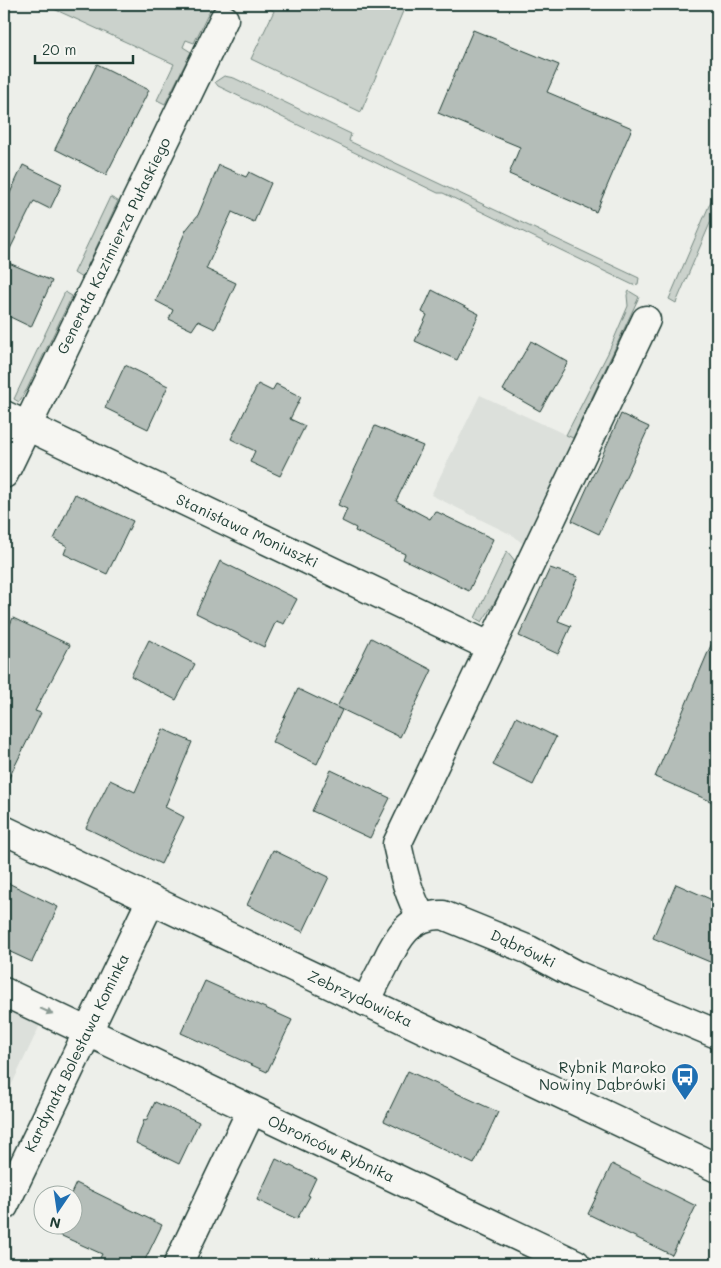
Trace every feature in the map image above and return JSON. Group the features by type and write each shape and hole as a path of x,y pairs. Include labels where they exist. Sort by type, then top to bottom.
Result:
{"street":[{"name":"Generała Kazimierza Pułaskiego","path":"4,474 15,421 224,19"},
{"path":"366,1002 399,936 411,924 422,918 411,897 397,844 646,320"},
{"name":"Stanisława Moniuszki","path":"15,421 490,647"},
{"name":"Zebrzydowicka","path":"4,830 717,1168"},
{"name":"Kardynała Bolesława Kominka","path":"4,1206 151,900"},
{"name":"Dąbrówki","path":"422,918 436,915 450,917 529,950 576,975 717,1034"},
{"name":"Obrońców Rybnika","path":"4,992 561,1261"},
{"path":"178,1264 252,1111"}],"shaded area":[{"path":"43,4 213,4 194,43 186,40 183,47 191,52 165,104 157,100 174,64"},
{"path":"264,4 406,4 361,112 251,59 274,11 263,6"},
{"path":"224,76 234,78 351,134 349,141 639,278 638,284 633,285 218,86 215,82"},
{"path":"717,187 717,207 676,303 669,299"},
{"path":"110,197 118,201 82,278 74,273"},
{"path":"629,291 639,297 573,438 566,435 608,353 628,306 627,295"},
{"path":"65,292 72,296 19,402 14,399"},
{"path":"480,395 573,438 523,544 514,536 431,495"},
{"path":"507,551 515,561 501,592 482,622 475,618"},
{"path":"4,1007 40,1025 4,1101"}],"building":[{"path":"473,30 559,65 547,92 632,128 596,212 509,174 520,147 438,113"},
{"path":"97,64 149,90 106,175 55,149"},
{"path":"23,165 62,184 50,209 34,201 4,261 4,206"},
{"path":"219,165 246,177 249,172 271,183 254,222 232,212 206,269 236,283 215,329 198,321 192,330 169,319 173,310 156,301 186,230 198,215"},
{"path":"4,261 52,281 31,327 4,314"},
{"path":"432,290 479,314 457,360 415,341 427,315 422,312"},
{"path":"531,341 568,362 540,411 503,390"},
{"path":"125,365 168,386 148,429 105,408"},
{"path":"258,384 272,391 276,384 301,397 290,419 305,426 280,476 250,462 255,451 231,439"},
{"path":"621,414 649,427 599,534 572,521"},
{"path":"375,426 423,446 396,501 430,519 435,511 493,539 469,591 403,559 405,554 355,531 356,528 342,521 347,509 338,505"},
{"path":"75,494 133,521 107,574 64,554 67,546 54,539"},
{"path":"220,561 297,599 284,624 276,621 264,647 196,613"},
{"path":"550,568 578,577 558,621 571,626 558,654 519,636"},
{"path":"13,618 70,645 35,711 41,713 4,788 4,637"},
{"path":"717,631 717,804 655,777"},
{"path":"371,638 432,670 400,737 337,707"},
{"path":"149,640 195,664 176,700 131,676"},
{"path":"298,689 342,710 317,764 272,742"},
{"path":"516,717 556,737 533,785 493,765"},
{"path":"163,729 192,742 165,807 184,817 161,864 86,828 110,780 135,792"},
{"path":"331,770 390,798 370,838 312,811"},
{"path":"273,850 329,877 303,932 247,905"},
{"path":"4,881 58,907 32,962 4,949"},
{"path":"676,884 717,902 717,965 653,938"},
{"path":"205,981 292,1020 267,1072 181,1033"},
{"path":"408,1071 498,1112 474,1164 384,1121"},
{"path":"155,1102 199,1122 179,1164 136,1143 144,1120 146,1121"},
{"path":"276,1159 316,1178 308,1195 310,1196 297,1219 257,1200"},
{"path":"612,1164 696,1206 672,1255 588,1214"},
{"path":"76,1183 162,1225 143,1264 97,1264 102,1254 62,1236 82,1236 82,1186 75,1186"}],"place":[{"name":"Rybnik Maroko Nowiny Dąbrówki","path":"685,1101"}]}
